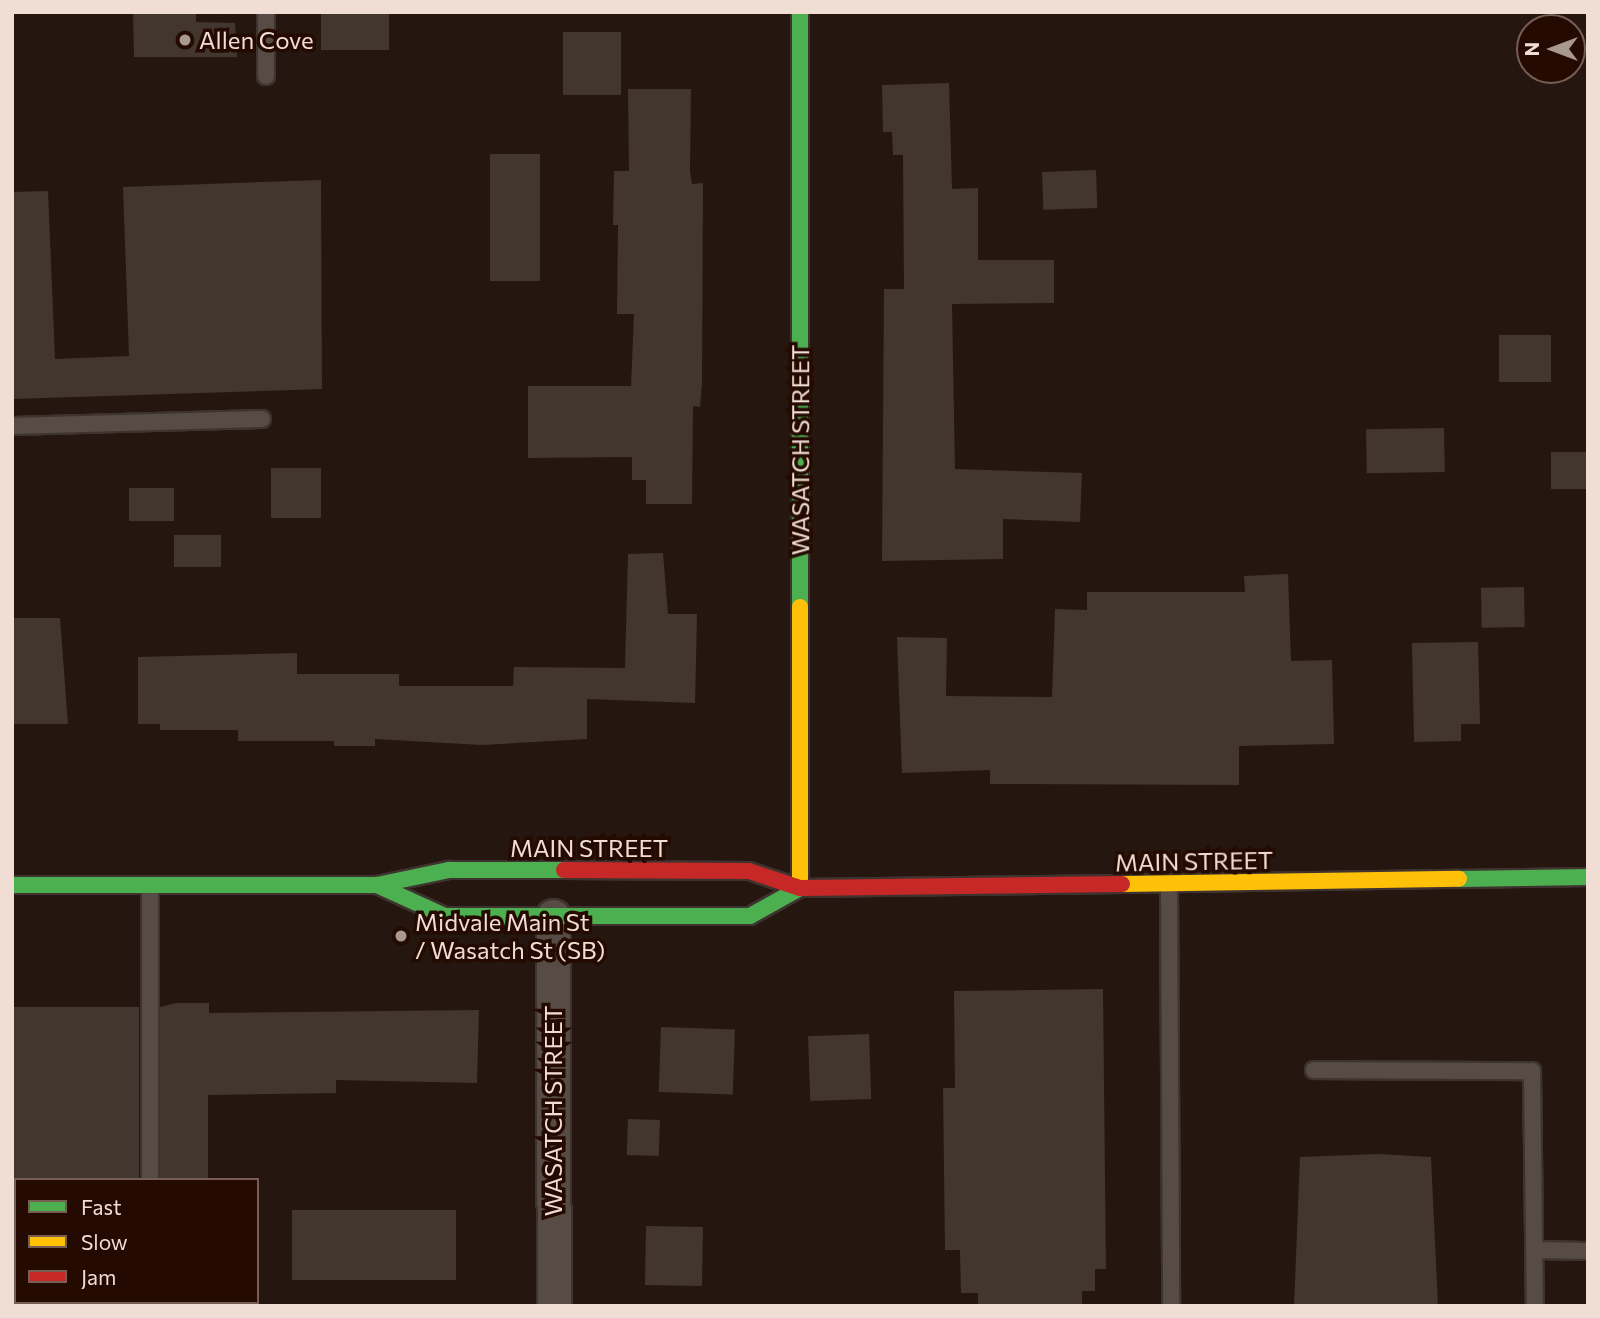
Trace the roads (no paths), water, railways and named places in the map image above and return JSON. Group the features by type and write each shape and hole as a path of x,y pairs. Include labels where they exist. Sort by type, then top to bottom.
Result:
{"street":[{"name":"WASATCH STREET","path":"800,12 800,888"},
{"name":"MAIN STREET","path":"12,885 377,885 449,870 749,871 800,888 1169,885 1588,877"},
{"name":"MAIN STREET","path":"377,885 445,916 750,916 800,888"},
{"name":"WASATCH STREET","path":"552,916 554,1306"}],"lane":[{"path":"266,12 266,76"},
{"path":"12,426 262,419"},
{"path":"150,885 150,1178"},
{"path":"1169,885 1171,1306"},
{"path":"1314,1070 1532,1071 1535,1306"},
{"path":"1535,1250 1588,1251"}],"place":[{"name":"Allen Cove","path":"185,40"},
{"name":"Midvale Main St / Wasatch St (SB)","path":"401,936"}]}
